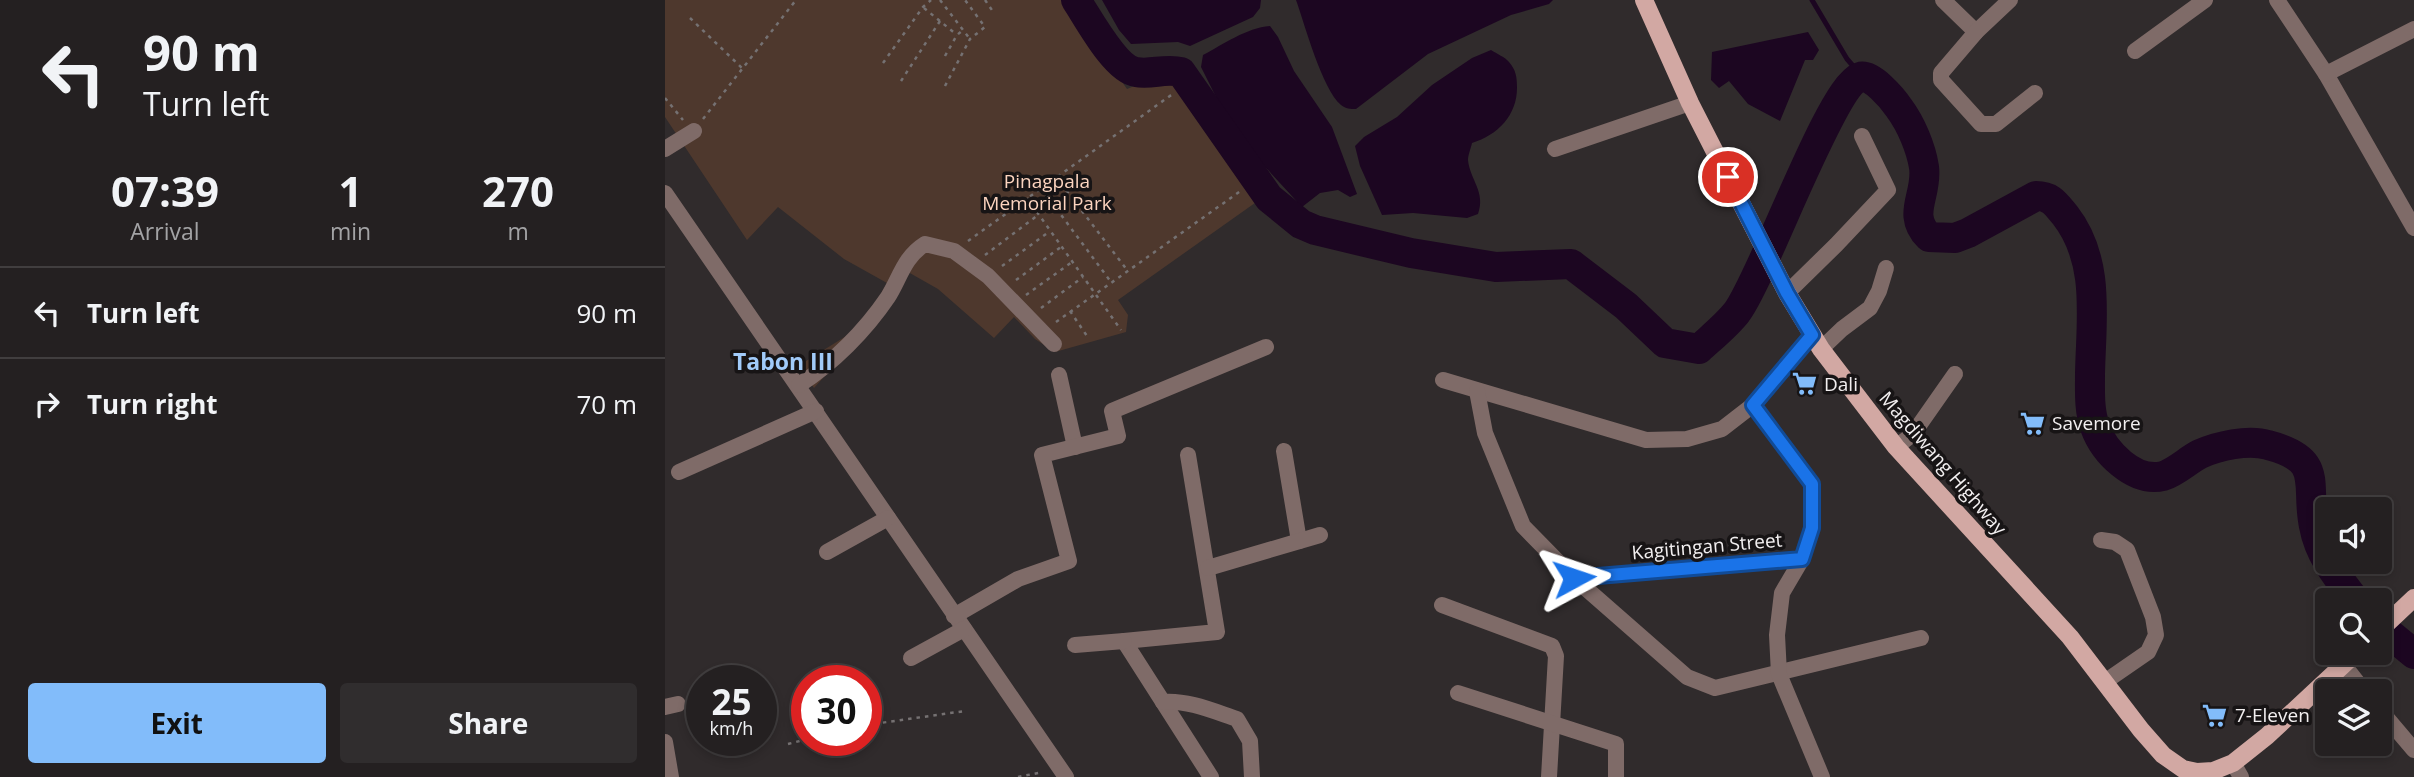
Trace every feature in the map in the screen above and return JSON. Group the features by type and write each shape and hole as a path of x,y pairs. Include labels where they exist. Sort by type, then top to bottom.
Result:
{"main road":[{"name":"Magdiwang Highway","path":"1644,0 1690,103 1787,293 1816,342 1896,447 2070,637 2148,738 2180,773"},
{"path":"2392,618 2414,598"},
{"path":"2180,773 2237,770 2267,736 2341,667"}],"street":[{"path":"1943,0 1976,32"},
{"path":"2010,0 1976,32 1941,73 1941,80 1981,124 1988,126 1996,124 2035,93"},
{"path":"2135,51 2205,0"},
{"path":"2277,0 2326,74 2414,228"},
{"path":"2326,74 2414,30"},
{"path":"1555,149 1690,103"},
{"path":"665,149 694,131"},
{"path":"1787,293 1888,190 1862,136"},
{"path":"665,192 1063,773"},
{"path":"799,385 851,341 888,296 901,268 918,248 925,244 954,251 988,276 1053,344"},
{"path":"1443,380 1646,440 1687,439 1722,429 1753,405 1816,342 1842,329 1870,308 1886,268"},
{"path":"954,616 1019,579 1069,561 1041,455 1118,436 1112,411 1266,347"},
{"path":"1896,447 1913,434 1955,374"},
{"path":"1059,375 1075,447"},
{"path":"1477,391 1485,433 1523,526 1574,578 1687,677 1715,688 1921,638"},
{"path":"1753,405 1812,484 1812,528 1802,559 1782,593 1777,635 1779,674 1822,777"},
{"path":"680,472 817,411"},
{"path":"1284,451 1299,541"},
{"path":"1076,645 1217,632 1188,455"},
{"path":"827,552 888,518"},
{"path":"1208,568 1320,535"},
{"path":"2101,540 2115,542 2127,550 2153,617 2156,635 2148,652 2106,681"},
{"name":"Kagitingan Street","path":"1574,578 1802,559"},
{"path":"1442,605 1552,646 1556,656 1549,777"},
{"path":"911,658 964,629"},
{"path":"1124,641 1212,777"},
{"path":"2341,667 2355,679"},
{"path":"1458,693 1616,744 1616,777"},
{"path":"1163,702 1173,701 1198,706 1237,719 1250,741 1252,777"},
{"path":"2392,724 2414,750"},
{"path":"665,742 671,777"}],"path":[{"path":"787,0 792,5"},
{"path":"665,98 694,131 796,0"},
{"path":"883,62 931,0"},
{"path":"940,0 970,39"},
{"path":"945,86 970,39 985,27 965,0"},
{"path":"985,0 994,13"},
{"path":"923,7 957,35"},
{"path":"690,18 742,68"},
{"path":"901,80 940,21"},
{"path":"945,56 963,30"},
{"path":"954,251 1174,93"},
{"path":"1056,177 1127,270"},
{"path":"1041,188 1111,282"},
{"path":"1041,332 1242,190"},
{"path":"1027,198 1121,330"},
{"path":"972,265 1038,215"},
{"path":"988,276 1050,231"},
{"path":"1002,291 1061,247"},
{"path":"1014,303 1072,262"},
{"path":"1028,318 1083,277"},
{"path":"1070,311 1087,335"},
{"path":"882,723 965,710"},
{"path":"787,744 791,743"},
{"path":"1018,777 1063,773"}],"green space":[{"name":"Pinagpala Memorial Park","path":"665,0 1065,0 1127,89 1159,76 1175,76 1262,198 1118,300 1128,315 1126,332 1055,352 1035,339 1014,317 994,338 938,289 908,272 858,339 814,388 798,366 851,333 875,304 887,283 844,259 778,207 747,240 665,117"}],"shaded area":[{"path":"1102,0 1261,0 1260,8 1253,17 1190,46 1178,42 1131,44 1119,30"},
{"path":"1296,0 1553,0 1549,4 1511,15 1428,54 1356,109 1341,105 1327,85"},
{"path":"1270,26 1294,71 1332,127 1357,194 1350,197 1338,190 1320,193 1302,207 1234,133 1201,67 1203,55 1244,33"},
{"path":"1808,32 1819,50 1813,60 1805,60 1780,121 1748,104 1729,81 1719,88 1711,80 1712,52"},
{"path":"1491,50 1511,65 1516,74 1517,88 1514,107 1504,123 1490,135 1472,143 1468,160 1479,193 1478,214 1467,218 1413,213 1382,215 1360,166 1355,146 1364,137 1397,117 1432,85 1472,58"}],"waterway":[{"path":"1076,0 1111,53 1128,69 1142,73 1181,72 1269,198 1301,224 1315,230 1411,253 1496,267 1571,264 1626,306 1665,343 1699,349 1733,317 1749,292 1815,146 1847,89 1860,77 1870,79 1896,104 1908,121 1918,144 1924,167 1918,212 1922,229 1929,237 1955,238 2036,196 2049,199 2065,215 2076,233 2089,271 2092,312 2092,414 2099,437 2121,464 2141,475 2152,477 2168,474 2207,451 2233,444 2260,443 2286,451 2306,466 2311,486 2314,526 2320,547 2346,588"},
{"path":"1812,0 1847,59 1862,76"},
{"path":"2392,636 2414,654"}],"place":[{"name":"Dali","path":"1804,384"},
{"name":"Savemore","path":"2032,423"},
{"name":"7-Eleven","path":"2215,715"}],"district":[{"name":"Tabon III","path":"783,361"}],"route":[{"path":"1574,578 1802,559 1812,528 1812,484 1753,405 1812,335 1787,293 1728,177"}]}
